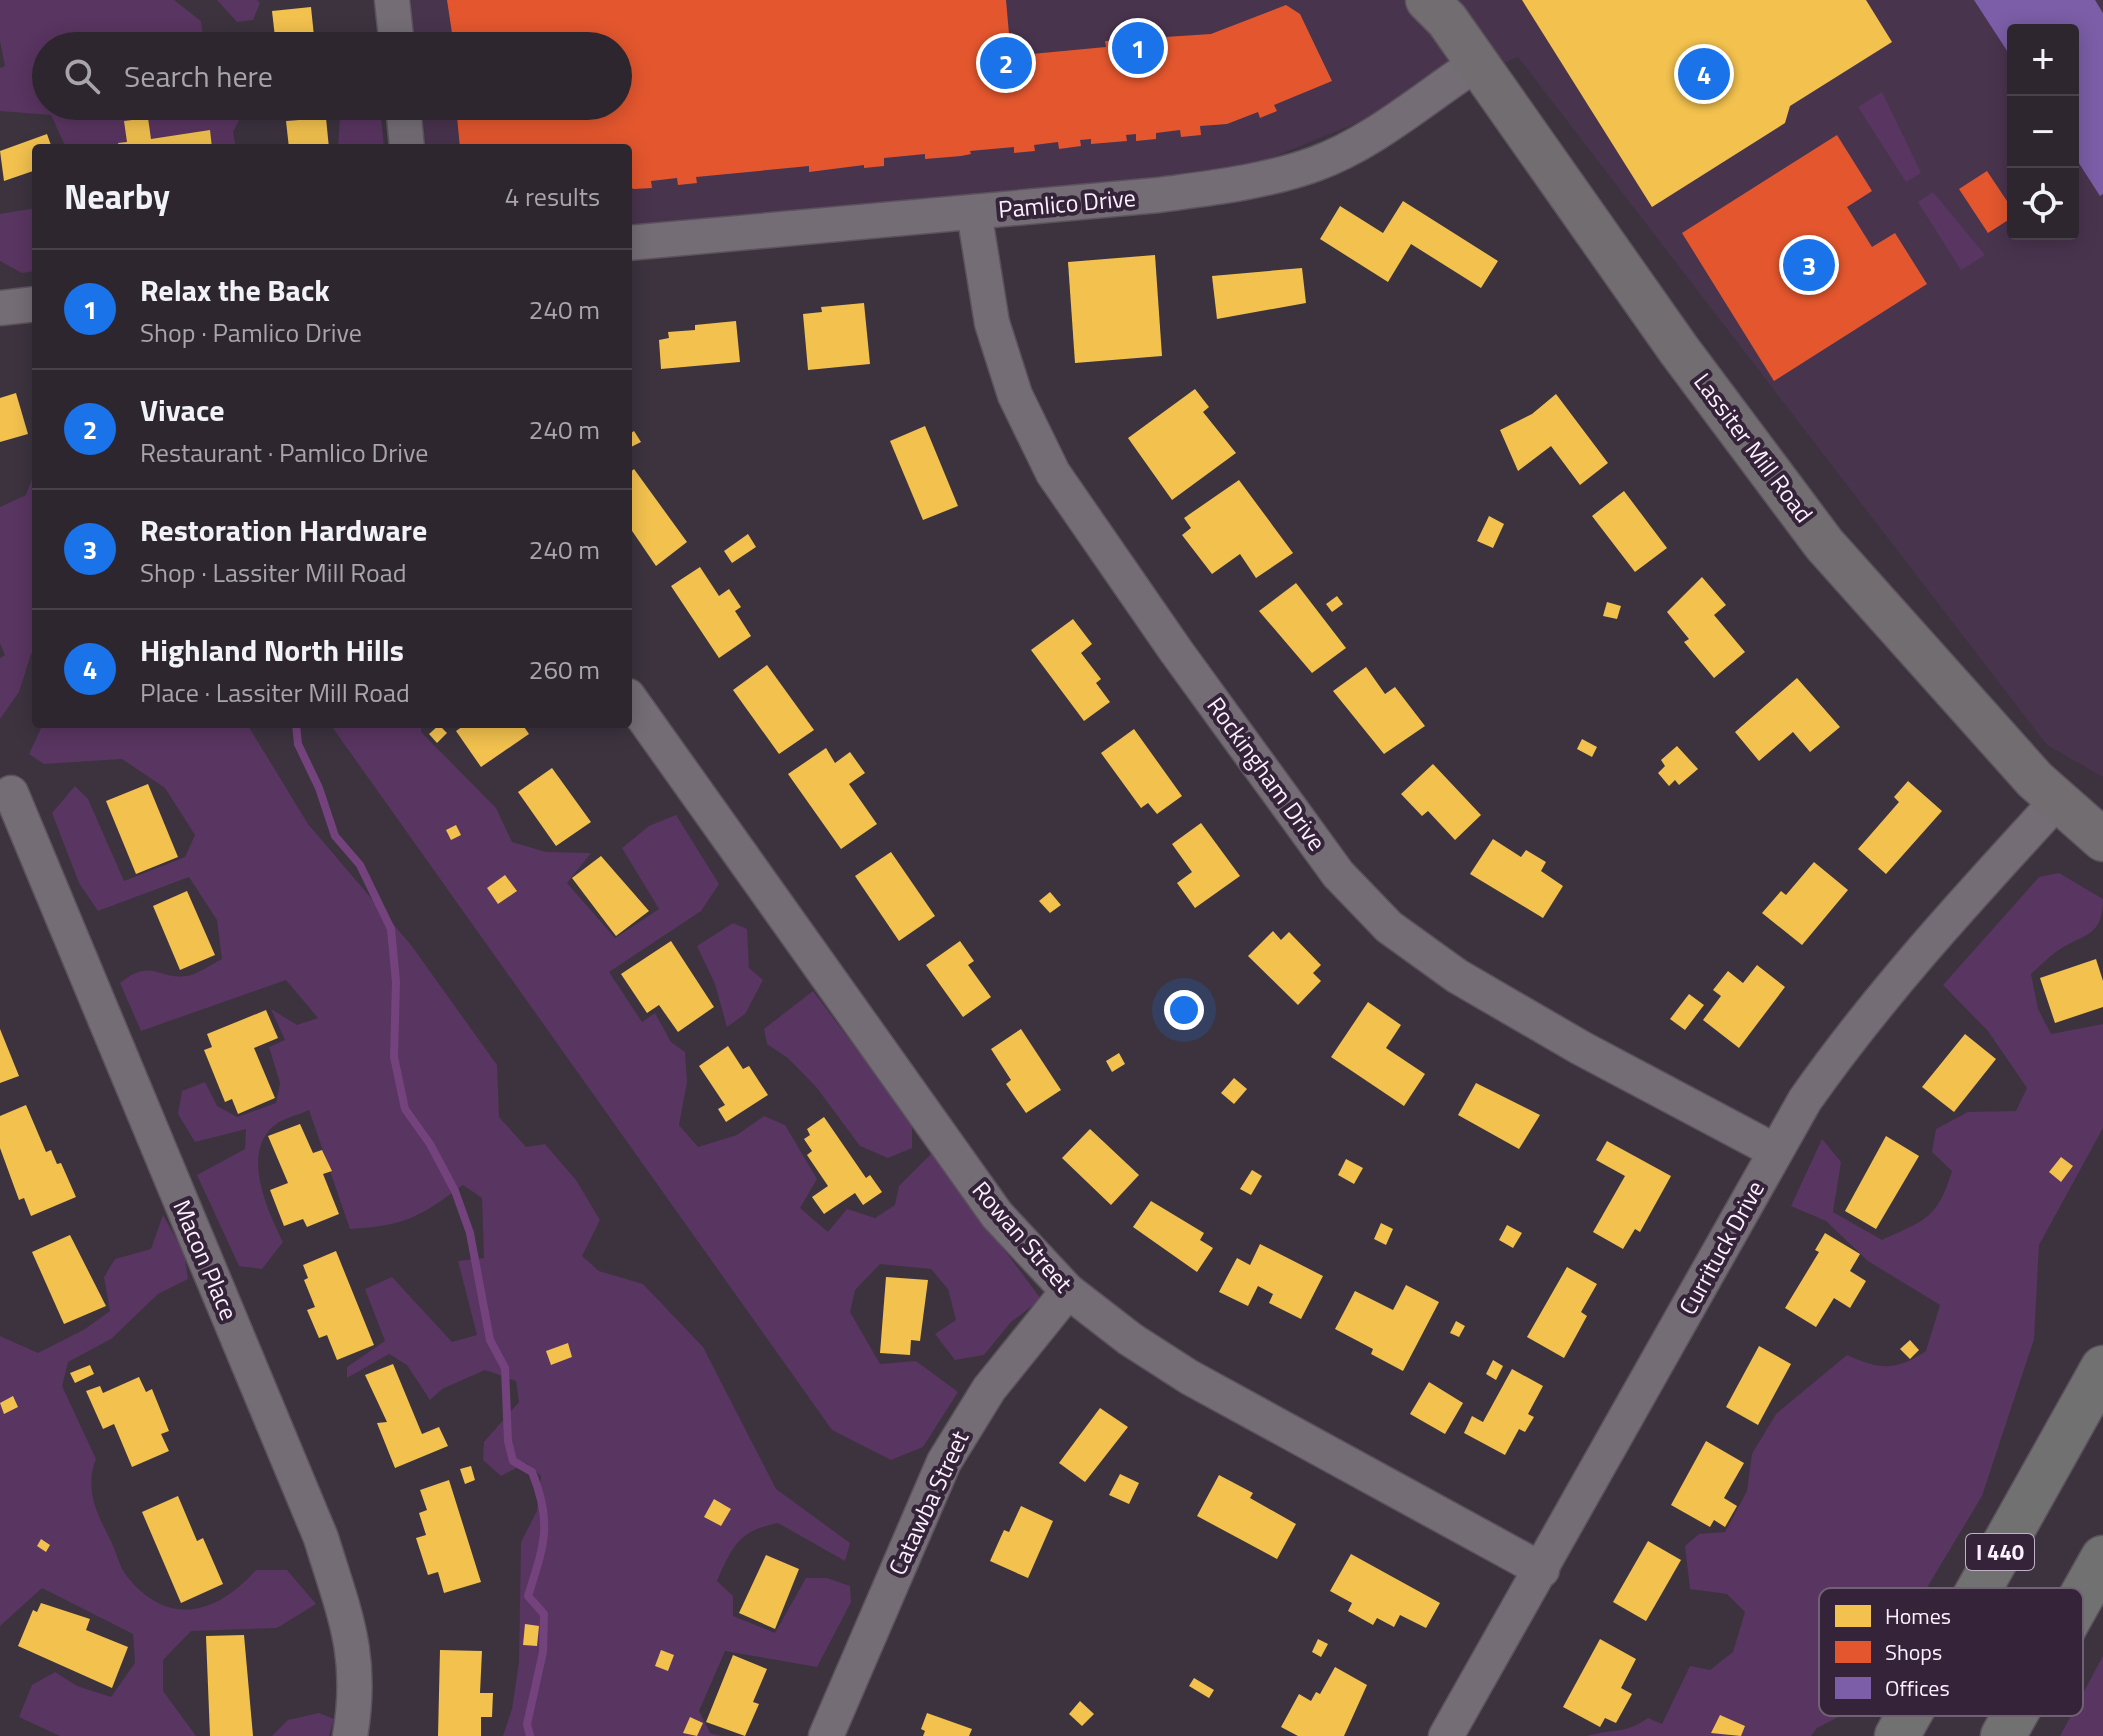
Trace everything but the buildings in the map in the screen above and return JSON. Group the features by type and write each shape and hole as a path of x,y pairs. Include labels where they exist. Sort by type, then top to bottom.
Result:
{"highway":[{"name":"I 440","path":"1980,1588 2103,1368"},
{"path":"2083,1594 2103,1558"},
{"name":"I 440","path":"1897,1736 1908,1716"},
{"path":"2003,1736 2014,1716"}],"main road":[{"name":"Lassiter Mill Road","path":"1438,7 1679,350 1824,544 1928,663 2057,801 2103,840"}],"street":[{"path":"392,0 395,32"},
{"name":"Pamlico Drive","path":"632,243 1217,187 1316,163 1372,134 1476,64"},
{"path":"404,120 407,144"},
{"name":"Rockingham Drive","path":"974,212 995,336 1021,409 1053,473 1176,651 1338,874 1389,927 1457,976 1581,1048 1775,1151"},
{"path":"0,308 32,304"},
{"name":"Rowan Street","path":"632,702 997,1215 1068,1291 1130,1339 1189,1377 1542,1570"},
{"name":"Macon Place","path":"11,793 321,1538 354,1646 356,1683 350,1736"},
{"name":"Currituck Drive","path":"1446,1736 1775,1151 1846,1042 2057,801"},
{"name":"Catawba Street","path":"826,1736 944,1462 989,1389 1068,1291"}],"shaded area":[{"path":"0,0 174,0 201,21 202,32 32,32 32,114 0,111 0,68 5,66 0,41"},
{"path":"217,0 257,0 260,3 253,20 237,22"},
{"path":"411,0 2103,0 2103,777 2047,745 1518,57 1241,170 632,228 632,144 426,144 423,120 632,120 632,32 414,32"},
{"path":"1882,92 1921,173 1906,182 1858,107"},
{"path":"53,120 239,120 233,132 235,144 64,144"},
{"path":"340,120 381,120 384,144 338,144"},
{"path":"1933,192 1985,255 1961,270 1918,202"},
{"path":"32,209 32,272 22,273 0,261 0,214"},
{"path":"32,479 32,653 19,692 0,719 0,658 5,655 0,643 0,507 26,495"},
{"path":"41,728 249,728 308,824 411,945 497,1065 499,1117 526,1147 545,1144 576,1180 600,1220 582,1256 599,1271 643,1284 703,1347 776,1489 850,1543 845,1561 778,1523 765,1526 739,1542 717,1581 733,1596 733,1616 775,1633 806,1578 827,1578 850,1586 851,1602 817,1667 725,1651 699,1711 710,1733 721,1736 503,1736 512,1709 519,1662 521,1542 537,1511 541,1476 526,1463 501,1476 483,1460 484,1442 519,1402 516,1381 485,1370 442,1389 430,1400 407,1365 389,1354 347,1378 347,1367 385,1341 365,1289 392,1277 452,1342 477,1335 458,1261 484,1258 482,1198 463,1185 411,1218 350,1229 309,1110 275,1125 259,1151 260,1182 270,1215 283,1242 262,1269 239,1266 197,1175 245,1149 246,1129 195,1142 178,1114 182,1091 205,1082 217,1106 237,1117 276,1103 280,1083 269,1047 285,1040 271,1009 297,1025 318,1018 286,980 141,1031 120,983 131,975 148,970 187,976 222,959 217,920 189,877 98,911 79,883 52,813 75,786 88,799 124,881 185,857 195,835 165,788 122,759 44,764 29,754"},
{"path":"333,728 422,728 421,732 496,808 512,842 546,852 591,853 567,883 615,938 659,909 622,848 649,826 676,815 719,884 701,911 609,972 642,1022 655,1013 671,1042 685,1052 687,1082 679,1125 698,1147 737,1135 764,1116 785,1125 817,1179 800,1208 828,1232 847,1209 875,1218 895,1205 899,1186 932,1153 1041,1299 1011,1322 984,1355 955,1360 935,1334 956,1320 948,1289 931,1269 880,1264 855,1290 850,1312 880,1364 916,1361 958,1392 923,1447 891,1460 832,1430"},
{"path":"2059,873 2103,899 2102,912 2095,928 2056,952 2031,974 2038,1009 2051,1034 2103,1024 2103,1128 2039,1245 2034,1339 1982,1496 1927,1588 1819,1588 1819,1716 1840,1716 1817,1728 1811,1736 1587,1736 1625,1729 1648,1718 1662,1724 1690,1666 1710,1670 1733,1652 1745,1612 1727,1594 1690,1589 1685,1546 1699,1534 1725,1532 1747,1491 1752,1454 1776,1414 1847,1355 1869,1364 1888,1366 1906,1362 1926,1351 1940,1305 1868,1261 1826,1221 1791,1206 1822,1139 1841,1162 1833,1212 1882,1240 1928,1216 1947,1187 1952,1171 1932,1152 1936,1129 1968,1112 2016,1111 2027,1088 1988,1031 1943,985 2039,877"},
{"path":"733,923 747,929 749,968 763,980 745,1014 727,1027 715,984 697,946"},
{"path":"813,991 912,1123 912,1148 888,1158 860,1146 817,1088 788,1058 767,1044 764,1029"},
{"path":"163,1215 184,1253 188,1279 158,1294 111,1339 68,1362 62,1386 96,1459 91,1481 97,1511 124,1571 142,1592 158,1603 175,1609 208,1605 225,1597 256,1570 287,1570 316,1604 277,1628 191,1631 163,1660 163,1691 196,1736 60,1736 19,1717 32,1685 55,1672 77,1686 111,1697 135,1663 133,1634 42,1588 0,1626 0,1336 38,1353 85,1329 110,1311 104,1277 115,1259 151,1249"},
{"path":"2103,1656 2103,1736 2060,1736 2071,1716 2083,1716 2083,1693"},
{"path":"319,1713 334,1719 329,1736 272,1736 288,1720"}],"waterway":[{"path":"296,728 298,744 319,788 335,836 360,865 391,929 396,982 394,1057 405,1109 430,1144 455,1191 470,1233 490,1340 505,1368 508,1441 513,1461 532,1472 539,1490 544,1534 528,1596 544,1614 543,1652 527,1724 530,1736"}],"place":[{"name":"Relax the Back","path":"1138,48"},
{"name":"Vivace","path":"1006,63"},
{"name":"Highland North Hills","path":"1704,74"},
{"name":"Restoration Hardware","path":"1809,265"}]}
